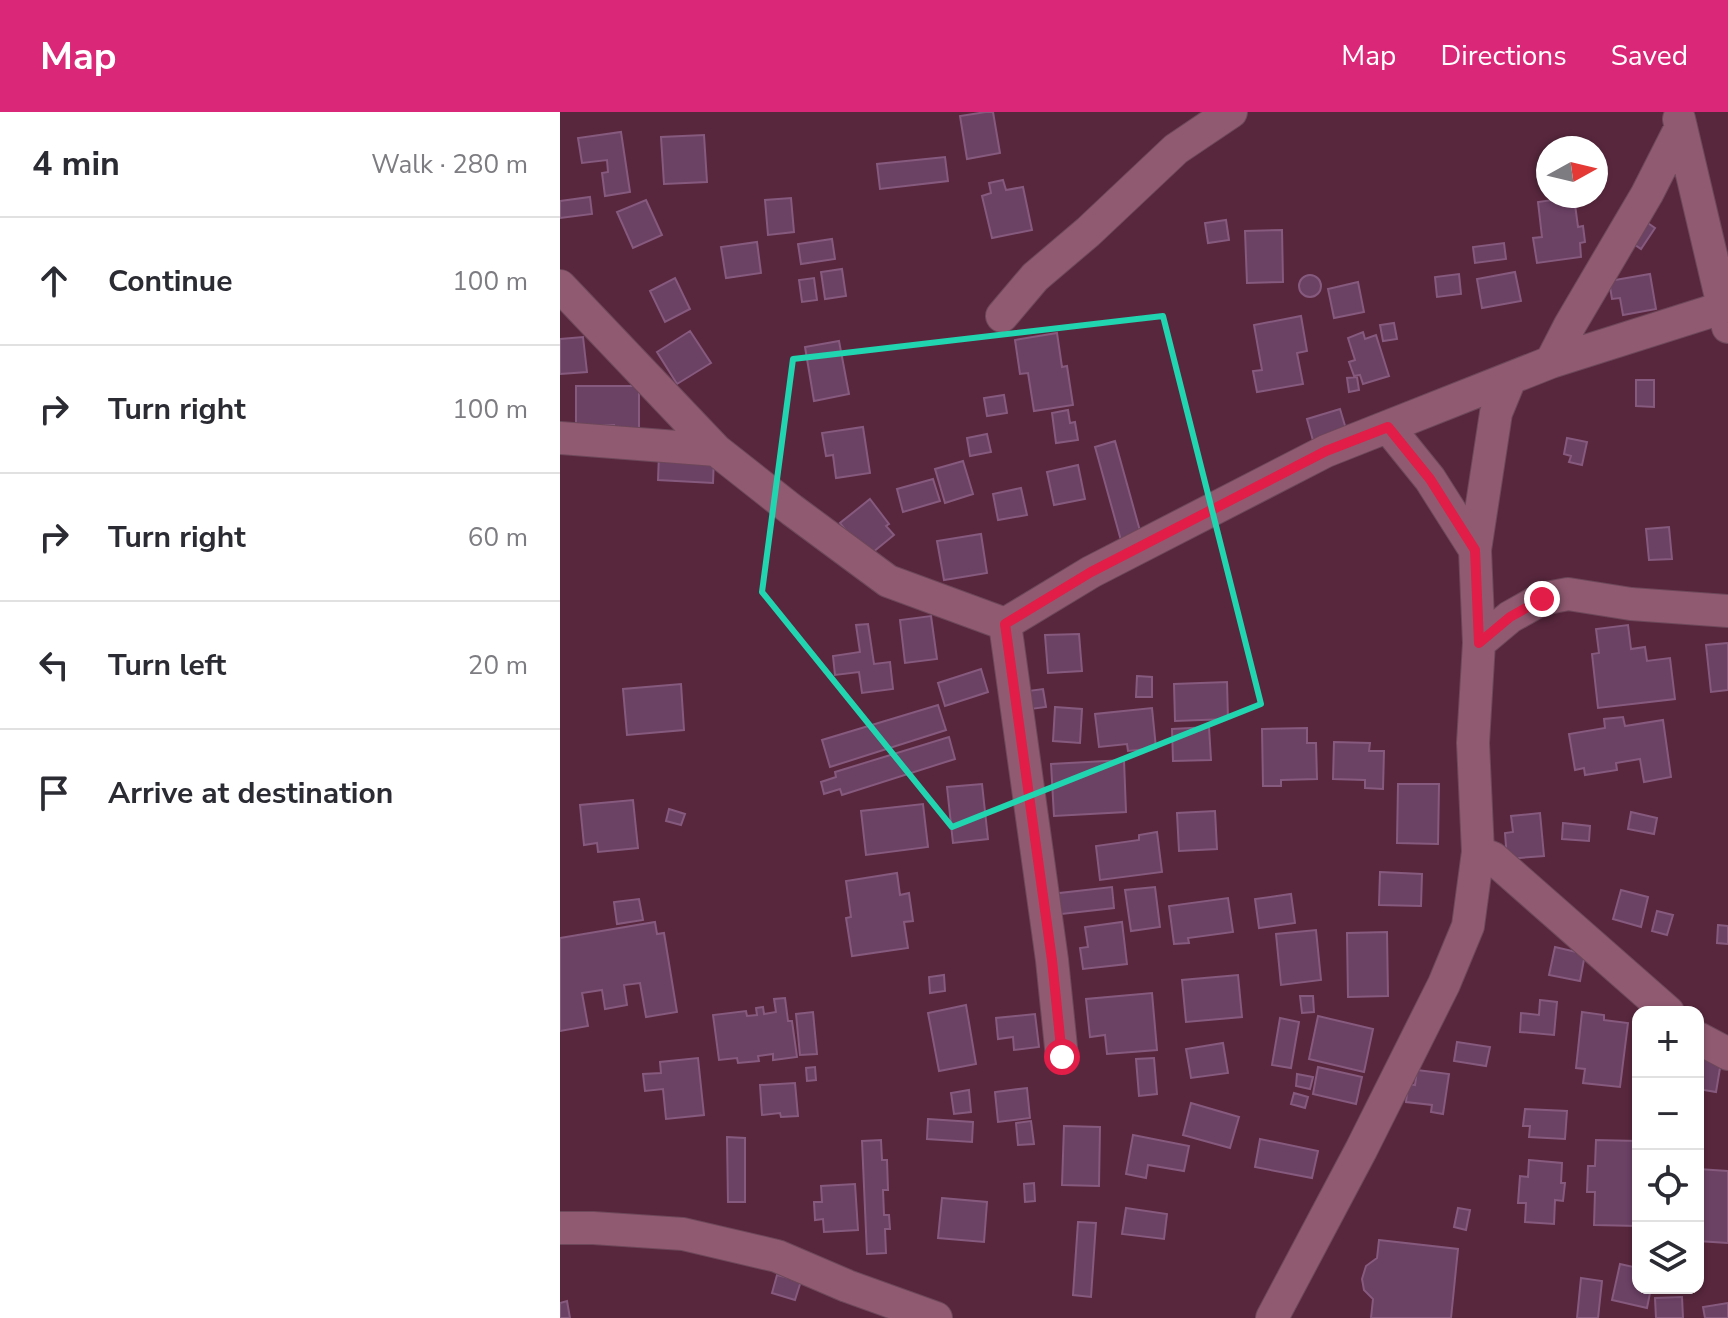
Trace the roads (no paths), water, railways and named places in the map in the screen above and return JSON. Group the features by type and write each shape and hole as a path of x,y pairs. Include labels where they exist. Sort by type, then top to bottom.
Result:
{"street":[{"path":"1002,316 1035,277 1176,149 1231,112"},
{"path":"1005,624 1091,572 1326,451 1551,362 1726,314 1680,119"},
{"path":"1551,362 1647,194 1680,119"},
{"path":"560,286 716,450 792,510 888,581 1005,624"},
{"path":"1272,1318 1444,984 1468,926 1478,852 1473,743 1479,643 1475,550 1496,413 1510,379"},
{"path":"1388,427 1430,479 1475,550"},
{"path":"560,438 716,450"},
{"path":"1479,643 1510,617 1542,599 1568,594 1631,604 1728,611"},
{"path":"1005,624 1052,960 1062,1057"},
{"path":"1478,852 1493,858 1661,1006"},
{"path":"1704,1041 1728,1054"},
{"path":"560,1228 683,1234 777,1256 847,1286 936,1318"}]}
